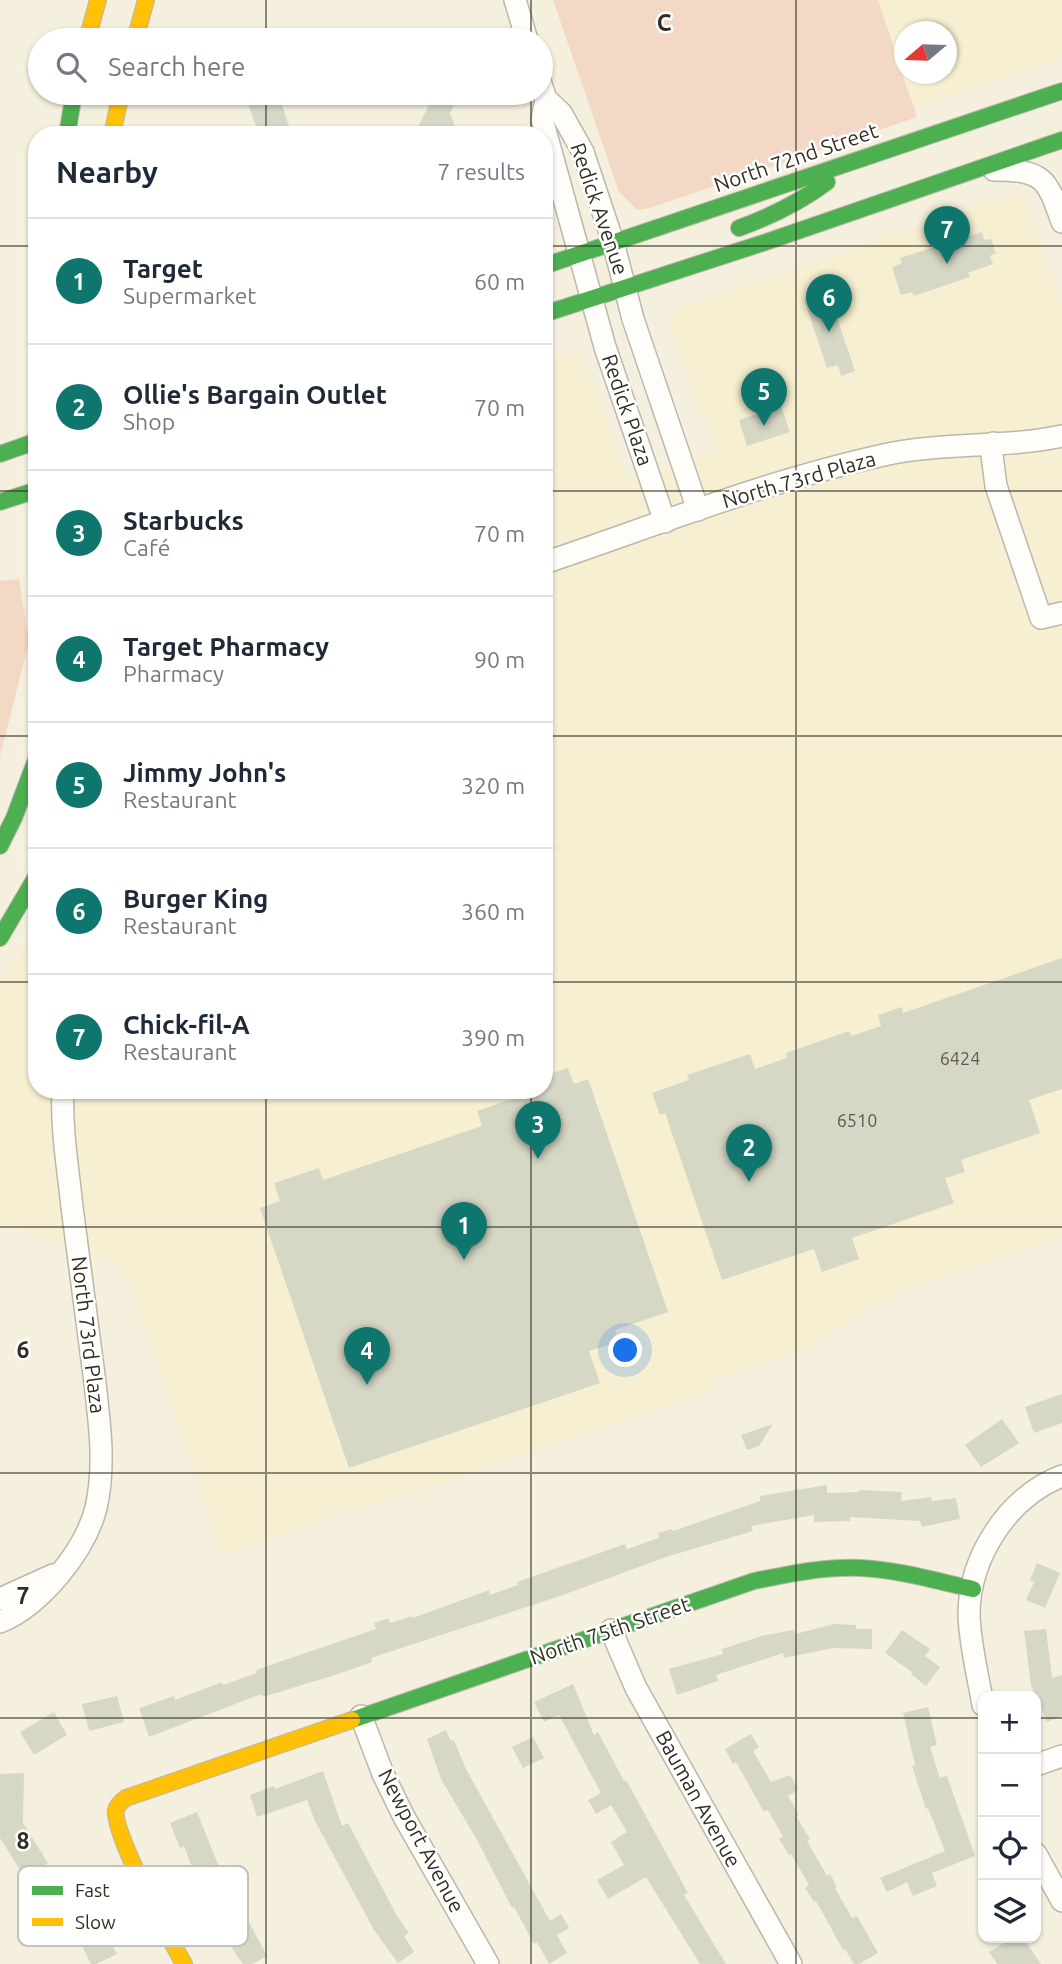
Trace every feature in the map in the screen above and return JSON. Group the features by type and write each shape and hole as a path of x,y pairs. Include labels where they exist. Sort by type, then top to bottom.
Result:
{"main road":[{"path":"90,28 98,0"},
{"path":"138,28 146,0"},
{"name":"North 72nd Street","path":"613,242 1062,91"},
{"path":"68,126 72,105"},
{"path":"114,126 118,105"},
{"path":"553,311 592,298 599,283 627,272 766,242 1062,140"},
{"path":"724,233 777,214 802,201 823,184 871,155"},
{"path":"553,265 605,256 613,242"},
{"path":"565,279 582,262"},
{"path":"0,454 28,444"},
{"path":"0,502 28,493"},
{"path":"0,846 28,781"},
{"path":"0,938 28,890"},
{"name":"North 75th Street","path":"135,1866 115,1813 126,1798 754,1581 805,1572 878,1570 973,1589"},
{"name":"North 75th Street","path":"174,1946 184,1964"}],"street":[{"path":"515,0 523,28"},
{"name":"Redick Avenue","path":"553,103 583,152 613,242 627,272"},
{"name":"Redick Avenue","path":"542,105 544,126"},
{"name":"Redick Avenue","path":"553,158 592,298"},
{"path":"974,170 1009,170 1034,174 1051,189 1062,222"},
{"name":"Redick Plaza","path":"627,272 633,319 698,510"},
{"name":"Redick Plaza","path":"592,298 605,347 665,522"},
{"name":"North 73rd Plaza","path":"553,560 828,469 932,448 1062,436"},
{"path":"993,443 996,485 1041,618 1062,613"},
{"name":"North 73rd Plaza","path":"0,1622 24,1610 61,1571 82,1541 96,1508 100,1484 99,1420 64,1139 63,1099"},
{"path":"981,1691 969,1613 979,1564 1002,1521 1038,1488 1062,1476"},
{"path":"0,1599 61,1571"},
{"name":"Bauman Avenue","path":"611,1630 636,1688 791,1964"},
{"name":"Newport Avenue","path":"361,1716 383,1774 404,1817 488,1964"},
{"path":"1041,1763 1062,1756"},
{"path":"1041,1863 1062,1901"}],"shaded area":[{"path":"553,0 878,0 894,48 894,84 906,84 917,117 650,208 637,210 619,192"},
{"path":"878,0 1062,0 1062,57 914,108 906,84 957,84 957,21 894,21 894,48"},
{"path":"1023,191 1062,305 1062,1236 902,1291 796,1353 711,1381 714,1391 371,1507 362,1505 222,1555 122,1264 0,1225 0,983 28,940 28,1099 553,1099 553,354 581,353 629,482 713,451 711,438 670,324 680,307"},
{"path":"19,579 28,646 0,756 0,581"}],"building":[{"path":"282,105 289,126 256,126 249,106"},
{"path":"429,105 454,105 450,113 455,126 418,126"},
{"path":"982,232 984,240 991,239 996,253 990,256 993,264 968,273 970,277 914,296 912,292 901,295 892,267 902,263 900,258"},
{"path":"828,291 855,371 841,376 838,365 827,368 804,299"},
{"path":"781,406 790,432 747,446 739,420"},
{"path":"1062,958 1062,1089 1029,1100 1040,1133 961,1160 965,1172 945,1178 954,1203 852,1238 859,1259 822,1272 814,1249 722,1280 665,1113 660,1115 652,1093 689,1080 687,1075 750,1054 755,1069 787,1058 786,1053 849,1031 851,1036 881,1026 878,1015 902,1007 903,1013"},
{"path":"568,1068 574,1084 588,1079 668,1312 615,1330 619,1342 589,1351 600,1383 349,1468 260,1208 280,1201 274,1183 319,1168 323,1180 482,1126 477,1111 512,1099 553,1099 553,1073"},
{"path":"1062,1394 1062,1423 1034,1433 1025,1407"},
{"path":"1002,1419 1019,1443 981,1467 965,1445"},
{"path":"773,1424 759,1446 747,1450 741,1435"},
{"path":"827,1485 827,1493 859,1490 902,1492 901,1501 931,1497 932,1501 956,1498 960,1519 922,1527 920,1521 850,1517 850,1521 814,1522 814,1515 751,1526 753,1531 666,1557 563,1595 371,1658 372,1662 338,1674 263,1697 261,1694 149,1737 139,1708 174,1696 175,1700 222,1682 223,1685 257,1673 256,1670 376,1629 374,1623 388,1618 390,1623 412,1616 413,1618 489,1590 490,1595 518,1585 517,1582 625,1544 627,1549 659,1538 658,1533 672,1529 673,1531 760,1501 760,1496"},
{"path":"1037,1563 1060,1573 1045,1608 1026,1600 1034,1582 1030,1580"},
{"path":"834,1624 872,1629 872,1649 833,1648 784,1658 783,1653 716,1675 718,1681 677,1695 669,1669 723,1654 722,1649 765,1635 794,1630 795,1634"},
{"path":"1046,1629 1052,1678 1062,1675 1062,1716 1047,1722 1041,1708 1041,1691 1034,1691 1031,1685 1024,1631"},
{"path":"902,1630 930,1649 925,1656 940,1667 926,1686 911,1674 912,1672 885,1653"},
{"path":"573,1684 594,1735 598,1732 624,1781 626,1780 688,1893 684,1895 726,1964 700,1964 646,1877 608,1899 597,1880 624,1865 611,1842 627,1832 611,1805 596,1814 588,1800 601,1793 559,1715 544,1722 534,1702"},
{"path":"117,1696 124,1722 89,1731 82,1704"},
{"path":"928,1707 937,1745 930,1747 940,1778 947,1776 975,1856 932,1873 937,1886 913,1896 907,1882 887,1892 880,1878 945,1851 928,1808 926,1809 912,1766 915,1765 903,1713"},
{"path":"54,1712 67,1735 34,1755 20,1732"},
{"path":"446,1730 451,1741 454,1740 466,1769 550,1921 561,1914 569,1928 557,1935 567,1953 549,1964 537,1942 534,1944 514,1907 512,1908 477,1840 441,1779 427,1739"},
{"path":"751,1734 759,1747 753,1751 771,1782 790,1775 798,1790 788,1796 810,1839 807,1841 827,1876 830,1874 852,1918 857,1916 878,1953 859,1964 854,1964 845,1949 843,1950 816,1901 814,1902 805,1888 809,1885 779,1839 783,1837 768,1810 764,1812 736,1762 733,1764 725,1749"},
{"path":"533,1737 544,1758 523,1768 512,1747"},
{"path":"323,1771 342,1826 348,1823 397,1916 409,1933 404,1936 414,1952 398,1963 374,1930 315,1821 307,1800 257,1817 250,1795 274,1786 275,1789"},
{"path":"24,1773 23,1823 48,1863 43,1866 18,1867 0,1838 0,1774"},
{"path":"197,1812 219,1866 192,1866 184,1846 180,1848 170,1823"},
{"path":"248,1920 267,1956 252,1964 243,1964 231,1946 248,1946"},
{"path":"1004,1943 1026,1943 1041,1964 997,1964 989,1952"},
{"path":"82,1946 113,1946 117,1954 91,1964"}],"traffic: fast":[{"path":"553,263 1062,91"},
{"path":"68,126 72,105"},
{"path":"553,311 766,242 1062,140"},
{"path":"739,228 785,208 827,182"},
{"path":"0,454 28,444"},
{"path":"0,502 28,493"},
{"path":"0,846 28,781"},
{"path":"0,938 28,890"},
{"path":"352,1720 754,1581 821,1569 861,1568 903,1573 973,1589"}],"traffic: slow":[{"path":"90,28 98,0"},
{"path":"138,28 146,0"},
{"path":"114,126 118,105"},
{"path":"134,1866 117,1821 116,1810 126,1798 352,1720"},
{"path":"174,1946 184,1964"}],"place":[{"name":"Chick-fil-A","path":"947,264"},
{"name":"Burger King","path":"829,332"},
{"name":"Jimmy John's","path":"764,426"},
{"name":"Starbucks","path":"538,1159"},
{"name":"Ollie's Bargain Outlet","path":"749,1182"},
{"name":"Target","path":"464,1260"},
{"name":"Target Pharmacy","path":"367,1385"}]}
